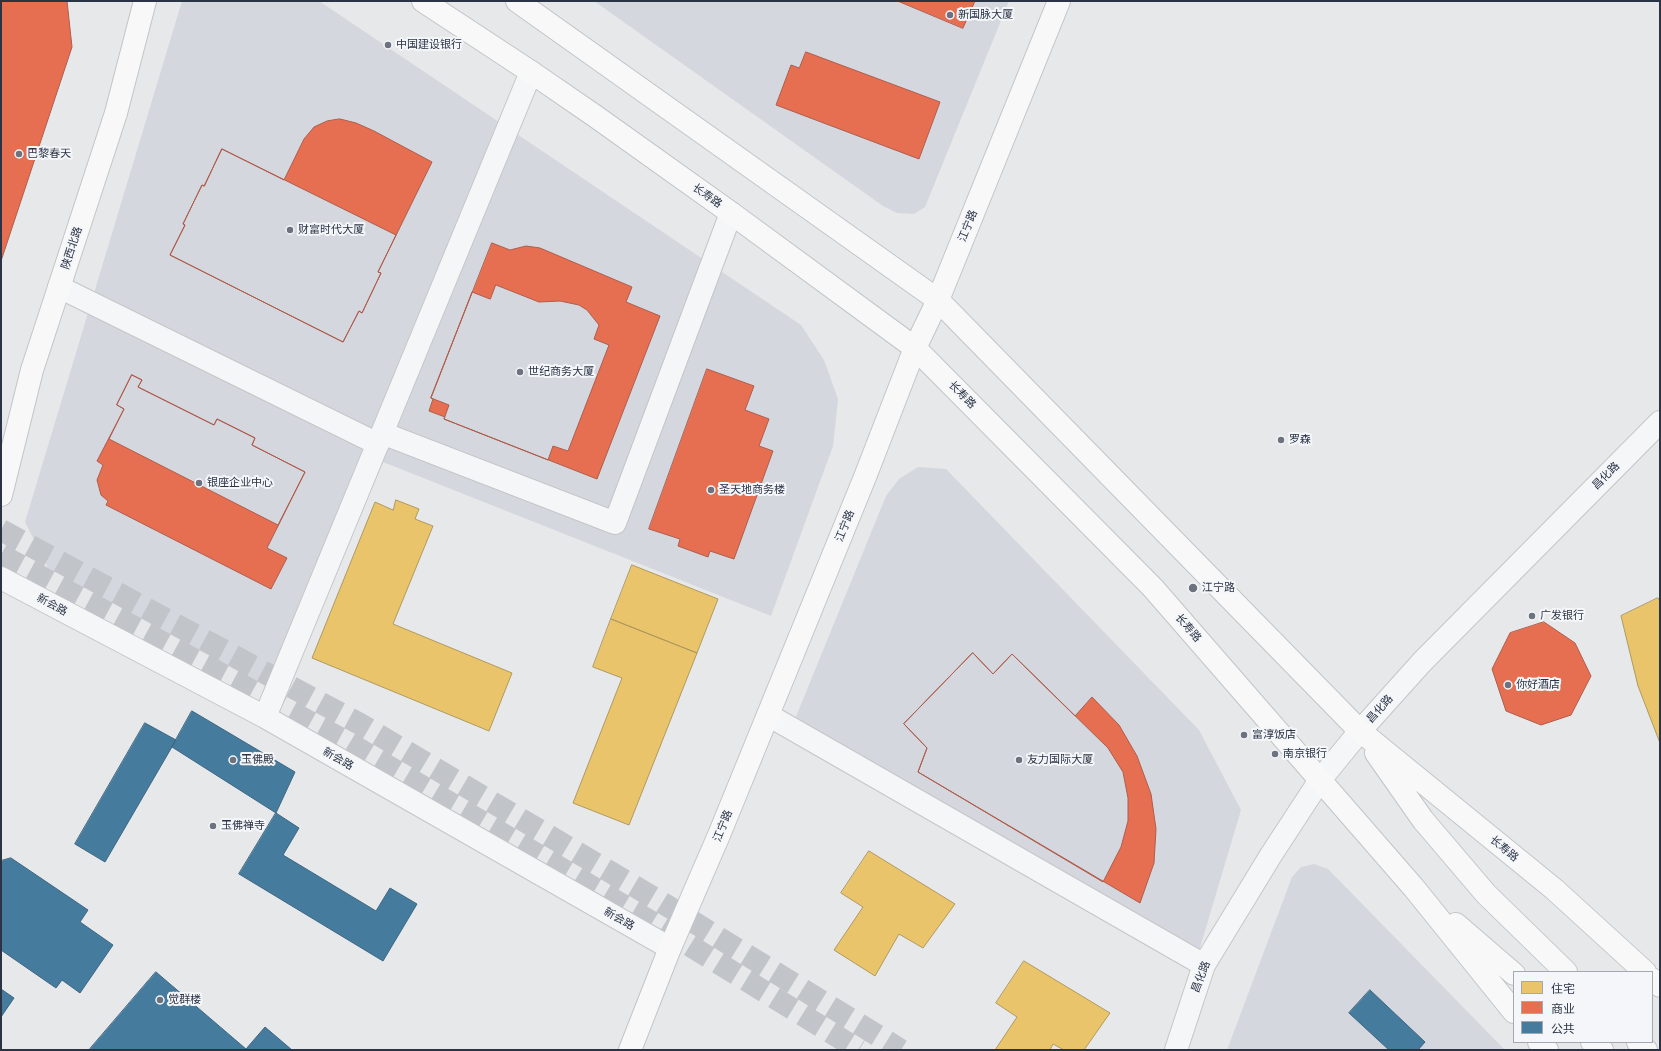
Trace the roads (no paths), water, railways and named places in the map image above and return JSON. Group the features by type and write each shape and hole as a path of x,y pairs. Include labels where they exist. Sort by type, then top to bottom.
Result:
{"main road":[{"name":"陕西北路","path":"1,495 32,370 116,113 145,1"},
{"name":"长寿路","path":"423,1 531,72 732,213 915,348 1153,588 1414,888 1513,1011"},
{"name":"长寿路","path":"518,1 938,300 1360,731 1554,889 1644,971"},
{"name":"江宁路","path":"630,1050 670,948 719,835 865,477 915,348 938,300 1059,1"},
{"name":"长寿路","path":"1360,731 1423,820 1476,883 1565,971"},
{"name":"长寿路","path":"1414,888 1513,973"},
{"path":"1593,1043 1602,1050"}],"street":[{"path":"265,717 531,72"},
{"path":"59,287 380,439 615,523 732,213"},
{"name":"昌化路","path":"1176,1050 1204,965 1271,855 1320,780 1360,731 1422,662 1660,422"},
{"name":"新会路","path":"1,578 265,717 670,948"},
{"path":"768,715 1204,965"}],"tunnel":[{"path":"1,530 360,724 661,902 901,1050"},
{"path":"1,555 349,743 650,921 859,1050"}],"place":[{"name":"新国脉大厦","path":"950,15"},
{"name":"中国建设银行","path":"388,45"},
{"name":"巴黎春天","path":"19,154"},
{"name":"财富时代大厦","path":"290,230"},
{"name":"世纪商务大厦","path":"520,372"},
{"name":"罗森","path":"1281,440"},
{"name":"银座企业中心","path":"199,483"},
{"name":"圣天地商务楼","path":"711,490"},
{"name":"江宁路","path":"1193,588"},
{"name":"广发银行","path":"1532,616"},
{"name":"你好酒店","path":"1508,685"},
{"name":"富淳饭店","path":"1244,735"},
{"name":"南京银行","path":"1275,754"},
{"name":"玉佛殿","path":"233,760"},
{"name":"友力国际大厦","path":"1019,760"},
{"name":"玉佛禅寺","path":"213,826"},
{"name":"觉群楼","path":"160,1000"}]}
